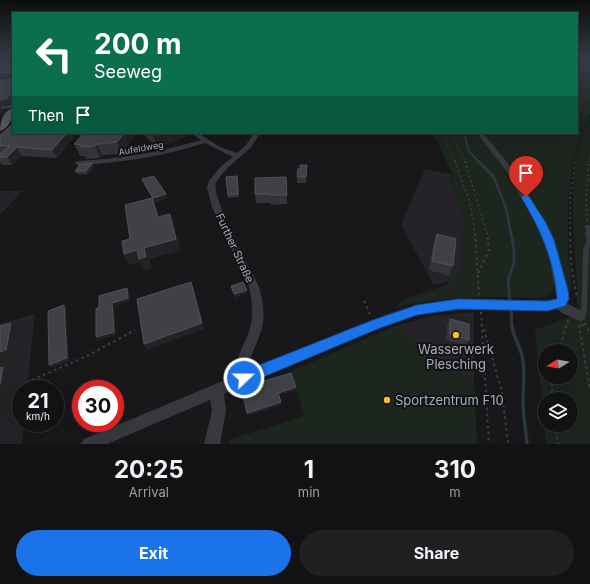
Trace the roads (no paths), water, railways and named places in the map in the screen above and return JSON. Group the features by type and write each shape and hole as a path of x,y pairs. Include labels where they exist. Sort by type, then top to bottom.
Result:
{"main road":[{"path":"0,128 12,112"}],"street":[{"path":"195,134 224,151 236,156"},
{"name":"Further Straße","path":"244,378 242,367 256,328 258,306 257,298 254,287 216,207 211,192 212,183 217,176 236,156 249,146 256,134"},
{"path":"89,444 374,324 409,312 453,304 544,306 559,304 563,301 553,251 546,232 510,171 481,134"},
{"name":"Aufeldweg","path":"78,163 116,161 147,157 206,141"},
{"path":"559,304 580,316"},
{"path":"212,444 219,411 216,390"}],"lane":[{"path":"0,108 12,106"},
{"path":"580,316 584,311 586,249 590,241 589,227"}],"waterway":[{"path":"463,134 469,151 479,162"},
{"path":"479,162 493,176 506,208 511,234"},
{"path":"510,302 508,280 514,263 511,233"},
{"path":"511,307 512,327"},
{"path":"512,326 523,361 523,406 527,444"}],"place":[{"name":"Wasserwerk Plesching","path":"456,335"},
{"name":"Sportzentrum F10","path":"387,400"}]}
